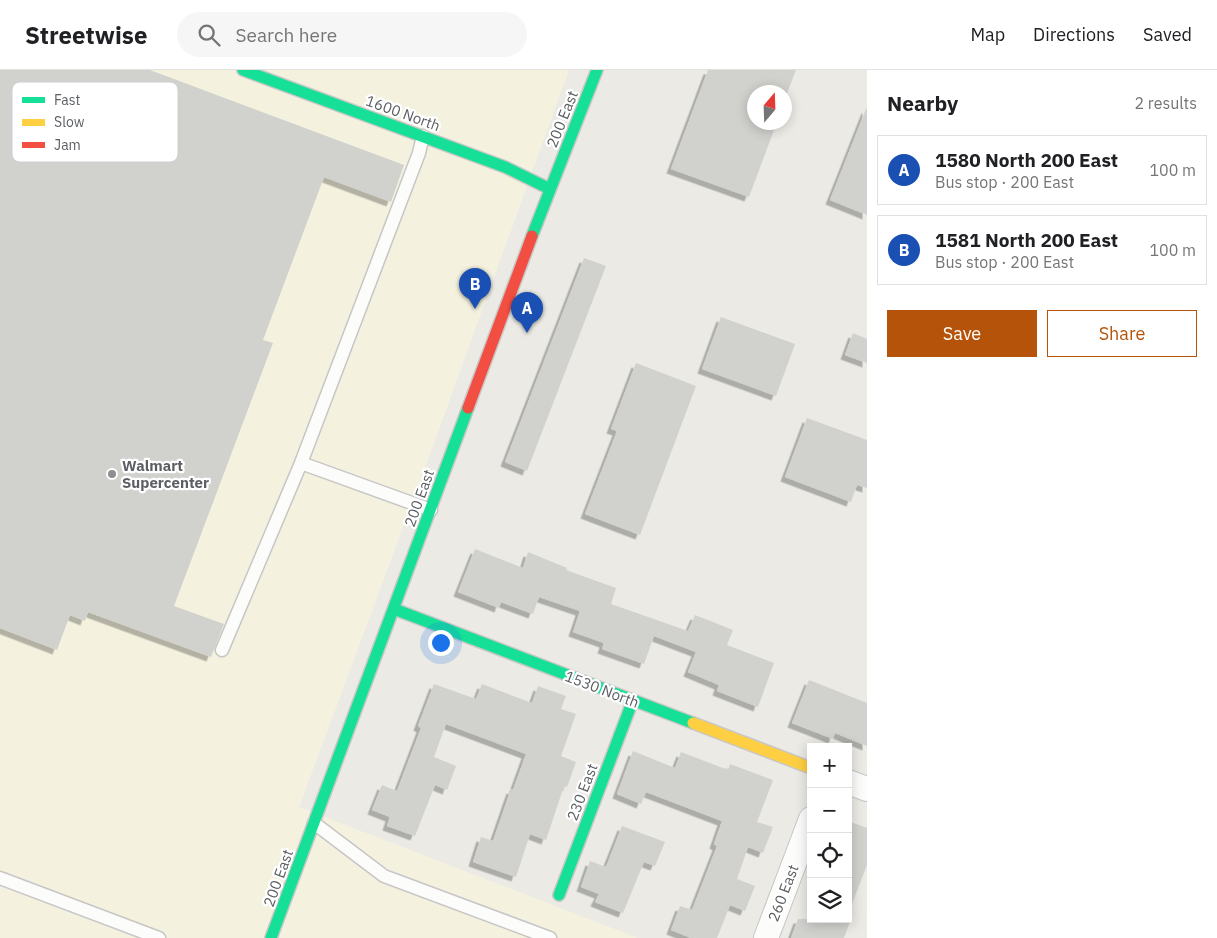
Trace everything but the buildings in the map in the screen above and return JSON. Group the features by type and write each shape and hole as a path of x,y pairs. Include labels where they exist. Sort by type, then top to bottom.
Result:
{"street":[{"name":"1600 North","path":"243,70 505,167 550,189"},
{"name":"200 East","path":"271,938 550,189 597,70"},
{"name":"1530 North","path":"394,609 807,766"},
{"name":"230 East","path":"559,895 633,700"},
{"path":"852,783 867,789"},
{"name":"260 East","path":"766,938 807,830"}],"lane":[{"path":"222,650 301,464 419,153 423,136"},
{"path":"301,464 431,510"},
{"path":"314,823 384,876 550,938"},
{"path":"0,878 159,938"}],"shaded area":[{"path":"0,70 569,70 420,482 299,807 638,938 0,938"}],"traffic: fast":[{"path":"243,70 505,167 550,189"},
{"path":"532,236 597,70"},
{"path":"271,938 468,408"},
{"path":"394,609 693,723"},
{"path":"559,895 633,700"}],"traffic: slow":[{"path":"693,723 807,766"}],"traffic: jam":[{"path":"468,408 532,236"}],"place":[{"name":"1581 North 200 East","path":"475,309"},
{"name":"1580 North 200 East","path":"527,333"},
{"name":"Walmart Supercenter","path":"112,474"}]}
